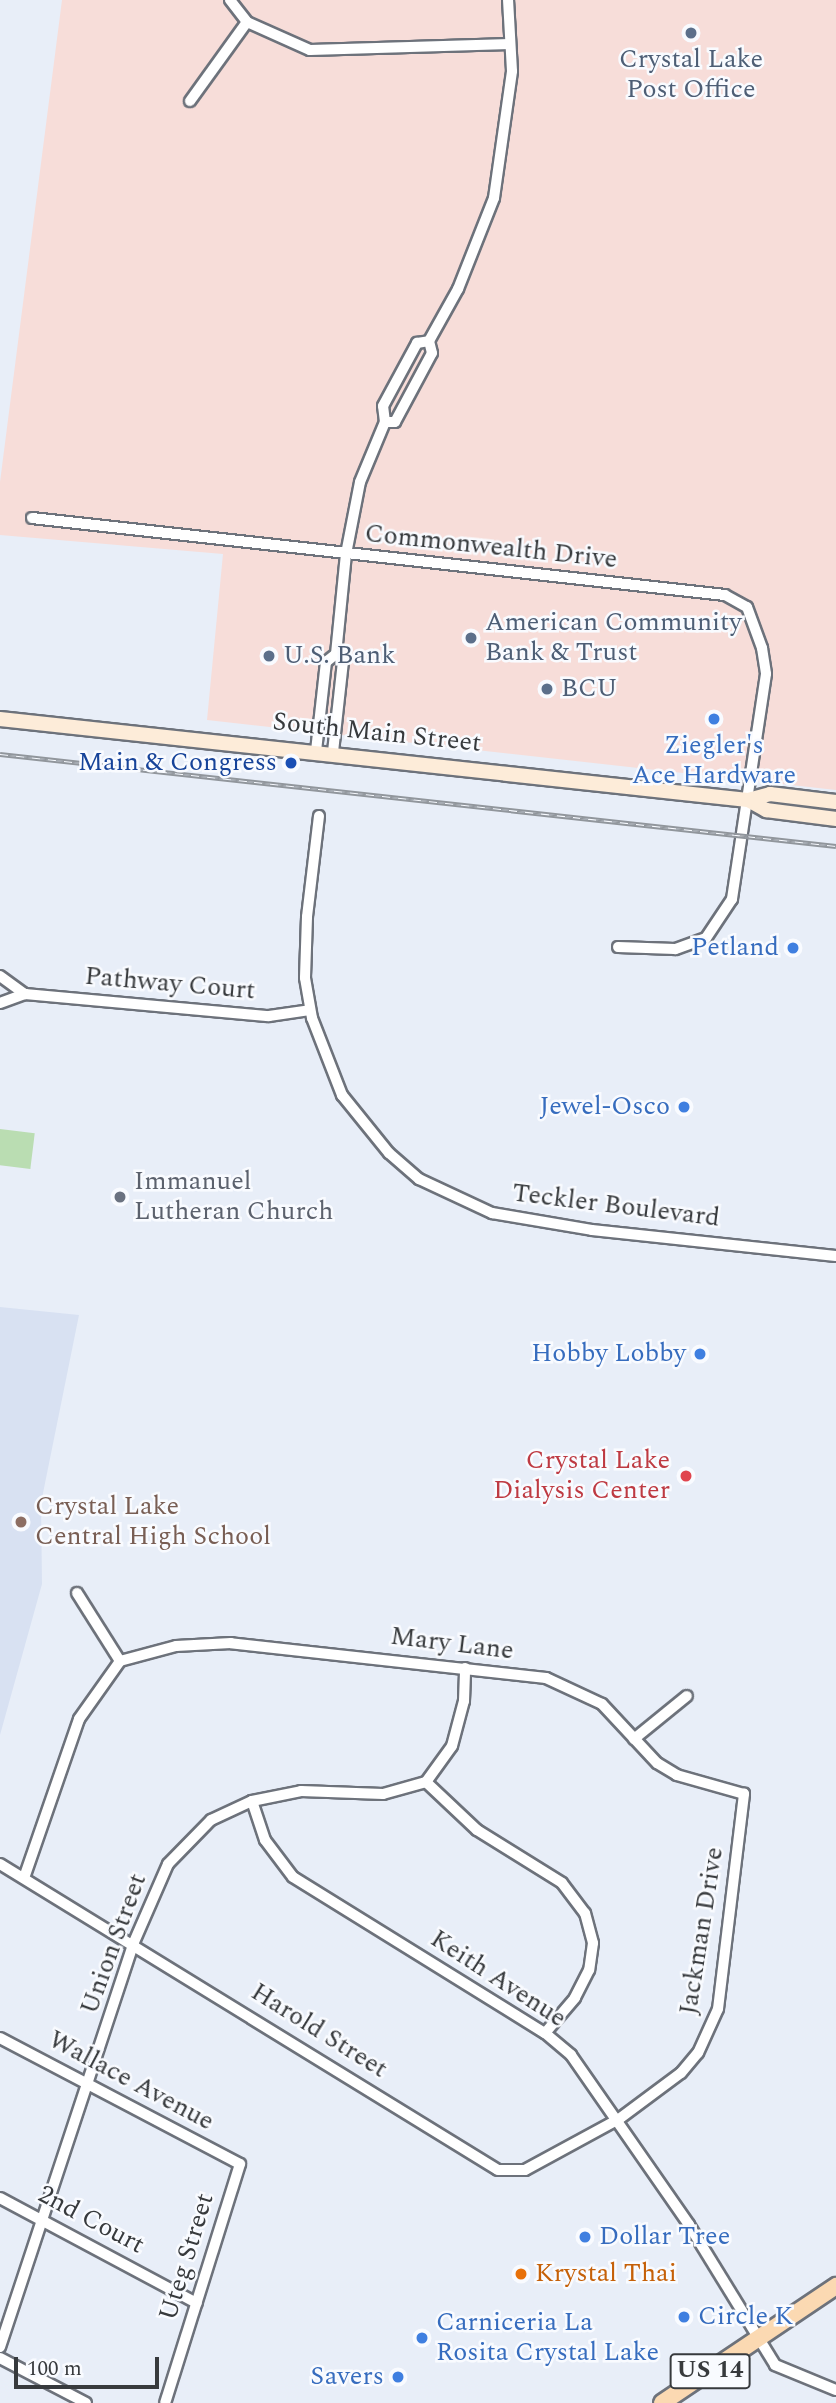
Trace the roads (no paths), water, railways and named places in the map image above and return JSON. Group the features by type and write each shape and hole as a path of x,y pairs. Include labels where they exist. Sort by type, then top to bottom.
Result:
{"main road":[{"name":"US 14","path":"662,2403 836,2286"}],"street":[{"path":"230,0 247,22 310,50 510,44"},
{"path":"385,422 395,422 432,353 429,341 458,289 494,198 512,71 508,0"},
{"path":"190,100 247,22"},
{"path":"316,751 326,662 336,654 346,554 360,482 385,422 381,411 392,388 417,343 429,341"},
{"name":"Commonwealth Drive","path":"32,518 725,595 747,607 762,648 766,674 732,899 706,938 675,949 618,947"},
{"path":"333,752 343,662 336,654"},
{"name":"South Main Street","path":"0,719 333,752 747,800 766,810 836,820"},
{"name":"South Main Street","path":"747,800 770,794 836,802"},
{"name":"Teckler Boulevard","path":"319,816 307,917 305,978 310,1010 325,1059 342,1095 363,1124 419,1178 455,1199 535,1222 836,1256"},
{"path":"0,976 25,994"},
{"name":"Pathway Court","path":"0,1003 25,994 269,1016 310,1010"},
{"path":"24,1878 79,1719 120,1661 77,1594"},
{"name":"Mary Lane","path":"120,1661 176,1646 231,1643 546,1678 588,1693 613,1712 634,1739 677,1775 744,1794"},
{"path":"465,1668 464,1701 452,1746 426,1782 477,1830 562,1883 585,1913 593,1943 589,1970 575,1998 545,2033"},
{"path":"634,1739 687,1696"},
{"name":"Union Street","path":"0,2347 150,1897 185,1843 211,1819 252,1801 301,1791 383,1794 426,1782"},
{"name":"Jackman Drive","path":"619,2119 681,2073 698,2053 713,2021 722,1981 744,1794"},
{"name":"Keith Avenue","path":"252,1801 265,1840 293,1877 545,2033 587,2072 775,2365 836,2390"},
{"name":"Harold Street","path":"0,1864 134,1942 498,2170 525,2170 619,2119"},
{"name":"Wallace Avenue","path":"0,2038 240,2164"},
{"name":"Uteg Street","path":"165,2403 240,2164"},
{"name":"2nd Court","path":"0,2198 197,2303"},
{"path":"0,2358 86,2403"}],"railway":[{"path":"0,754 836,846"}],"place":[{"name":"Crystal Lake Post Office","path":"691,33"},
{"name":"American Community Bank & Trust","path":"471,638"},
{"name":"U.S. Bank","path":"269,656"},
{"name":"BCU","path":"547,689"},
{"name":"Ziegler's Ace Hardware","path":"714,719"},
{"name":"Main & Congress","path":"291,763"},
{"name":"Petland","path":"793,948"},
{"name":"Jewel-Osco","path":"684,1107"},
{"name":"Immanuel Lutheran Church","path":"120,1197"},
{"name":"Hobby Lobby","path":"700,1354"},
{"name":"Crystal Lake Dialysis Center","path":"686,1476"},
{"name":"Crystal Lake Central High School","path":"21,1522"},
{"name":"Dollar Tree","path":"585,2237"},
{"name":"Krystal Thai","path":"521,2274"},
{"name":"Circle K","path":"684,2317"},
{"name":"Carniceria La Rosita Crystal Lake","path":"422,2338"},
{"name":"Savers","path":"398,2377"}]}
